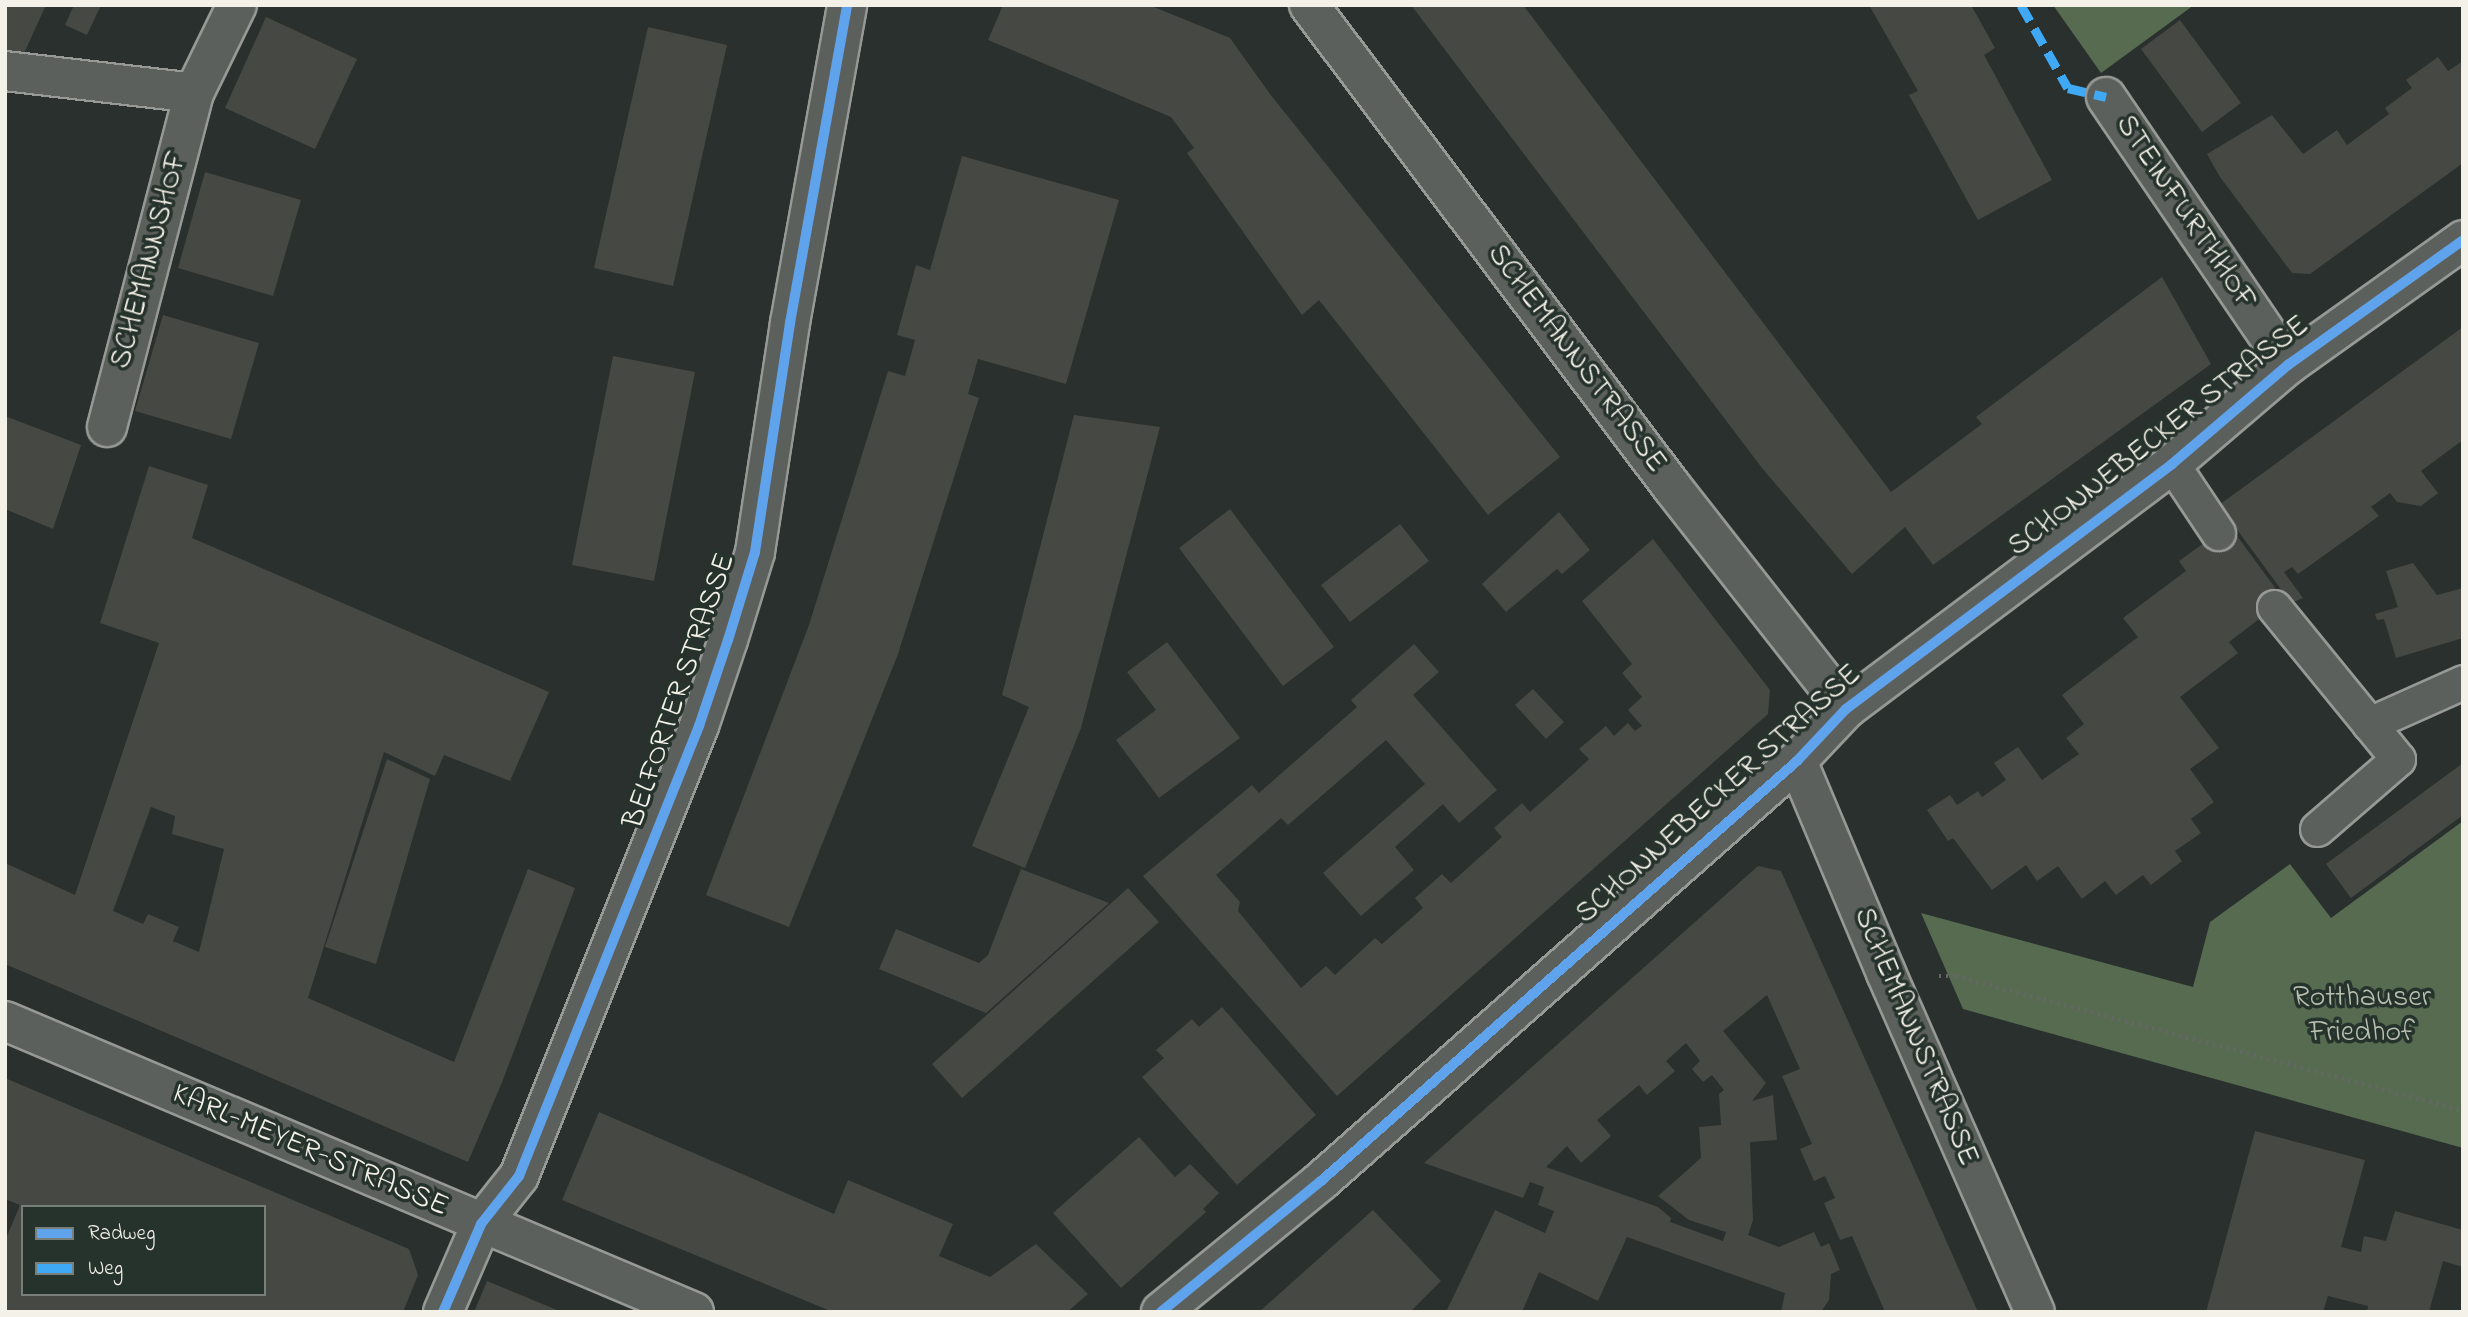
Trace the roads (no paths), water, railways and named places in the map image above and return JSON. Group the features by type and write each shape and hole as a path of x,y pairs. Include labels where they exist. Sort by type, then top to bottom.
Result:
{"street":[{"name":"SCHEMANNSHOF","path":"107,427 194,93 237,5"},
{"name":"BELFORTER STRASSE","path":"443,1312 481,1224 519,1176 699,726 740,602 755,552 790,323 848,5"},
{"name":"SCHEMANNSTRASSE","path":"1309,5 1672,486 1846,709"},
{"path":"5,71 194,93"},
{"name":"STEINFURTHHOF","path":"2106,97 2288,365"},
{"name":"SCHONNEBECKER STRASSE","path":"1161,1312 1321,1181 1797,761 1846,709 2172,464 2288,365 2463,240"},
{"name":"SCHEMANNSTRASSE","path":"1797,761 1886,973 2035,1312"},
{"name":"KARL-MEYER-STRASSE","path":"5,1021 694,1312"}],"lane":[{"path":"2172,464 2218,533"},
{"path":"2274,607 2398,760 2317,829"},
{"path":"2369,724 2463,682"}],"park label":[{"name":"Rotthauser Friedhof","path":"2362,1015"}]}
